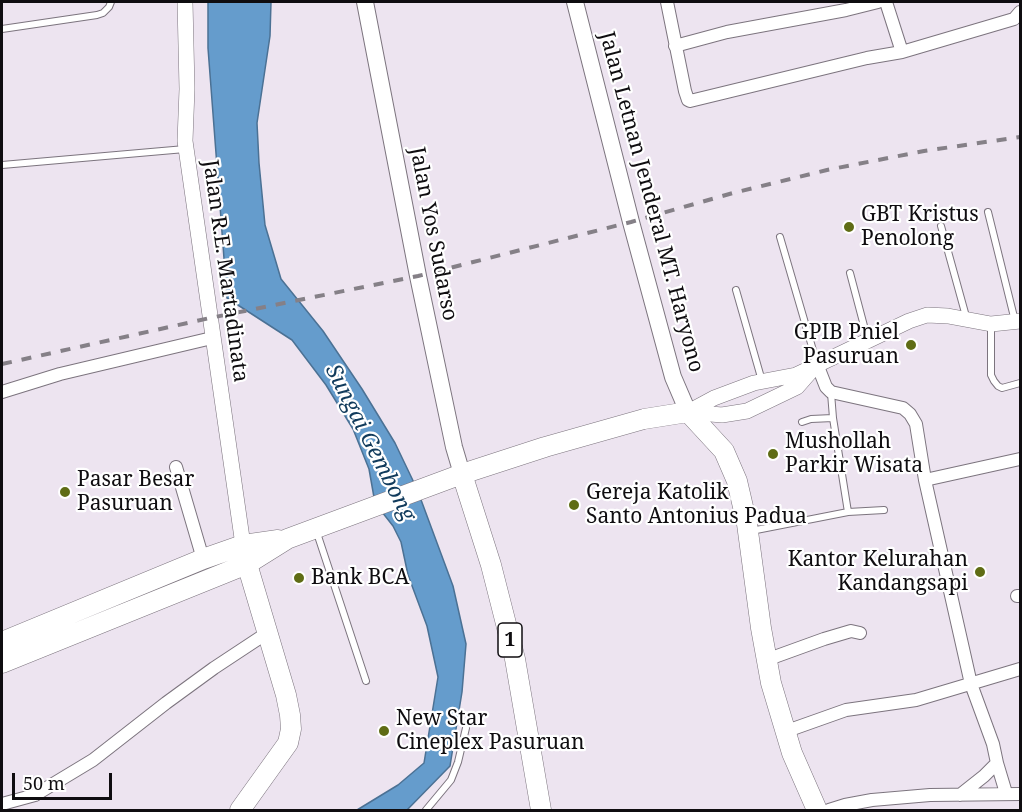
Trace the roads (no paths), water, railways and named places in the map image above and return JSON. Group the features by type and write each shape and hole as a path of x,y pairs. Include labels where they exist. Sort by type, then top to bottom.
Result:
{"main road":[{"name":"Jalan Yos Sudarso","path":"364,2 418,276 454,447 462,474"},
{"name":"Jalan Letnan Jenderal MT. Haryono","path":"575,2 673,377 688,412"},
{"path":"2,663 245,555 462,474 644,418 688,412 724,451 737,481 747,531 766,660 784,732 817,810"},
{"name":"1","path":"462,474 491,565 514,659 540,810"},
{"path":"2,642 203,559 245,555"},
{"path":"240,810 288,743 291,729 286,695 245,555"}],"street":[{"name":"Jalan R.E. Martadinata","path":"185,2 187,89 185,141 245,555"},
{"path":"667,2 685,91 690,101 867,58 902,52 1014,19 1020,12"},
{"path":"675,46 727,32 878,2"},
{"path":"886,2 902,52"},
{"path":"688,412 714,398 754,383 796,375 909,321 927,315 948,316 991,324 1018,321"},
{"path":"2,392 60,374 213,338"},
{"path":"688,412 722,415 747,411 797,387 817,364"},
{"path":"817,364 826,387 831,392 903,408 916,424 925,480 971,684 993,744 1006,793"},
{"path":"925,480 1020,459"},
{"path":"176,467 203,559"},
{"path":"766,660 851,631 860,633"},
{"path":"2,804 35,795 93,760 166,703 267,633"},
{"path":"784,732 846,710 916,700 1020,669"},
{"path":"960,795 997,763"},
{"path":"829,810 872,800 930,795 1020,794"}],"lane":[{"path":"2,28 97,15 103,13 111,2"},
{"path":"2,165 186,149"},
{"path":"988,212 1018,321"},
{"path":"941,226 967,320"},
{"path":"780,237 817,364"},
{"path":"850,273 868,341"},
{"path":"736,290 762,382"},
{"path":"991,324 994,381 1002,388 1020,383"},
{"path":"831,392 848,512"},
{"path":"802,422 811,419 833,418"},
{"path":"747,531 848,512 884,510"},
{"path":"315,529 366,681"},
{"path":"426,810 451,780 466,728"}],"water":[{"name":"Sungai Gembong","path":"208,2 271,2 270,36 257,123 265,225 281,279 323,331 395,443 417,489 453,586 466,644 462,692 450,766 407,810 357,810 398,785 424,763 438,677 427,626 408,575 401,542 393,526 375,503 369,469 353,429 326,385 292,340 227,298 208,48"}],"railway":[{"path":"2,364 210,318 418,276 827,170 924,151 1020,137"}],"place":[{"name":"GBT Kristus Penolong","path":"849,227"},
{"name":"GPIB Pniel Pasuruan","path":"911,345"},
{"name":"Mushollah Parkir Wisata","path":"773,454"},
{"name":"Pasar Besar Pasuruan","path":"65,492"},
{"name":"Gereja Katolik Santo Antonius Padua","path":"574,505"},
{"name":"Kantor Kelurahan Kandangsapi","path":"980,572"},
{"name":"Bank BCA","path":"299,578"},
{"name":"New Star Cineplex Pasuruan","path":"384,731"}]}
